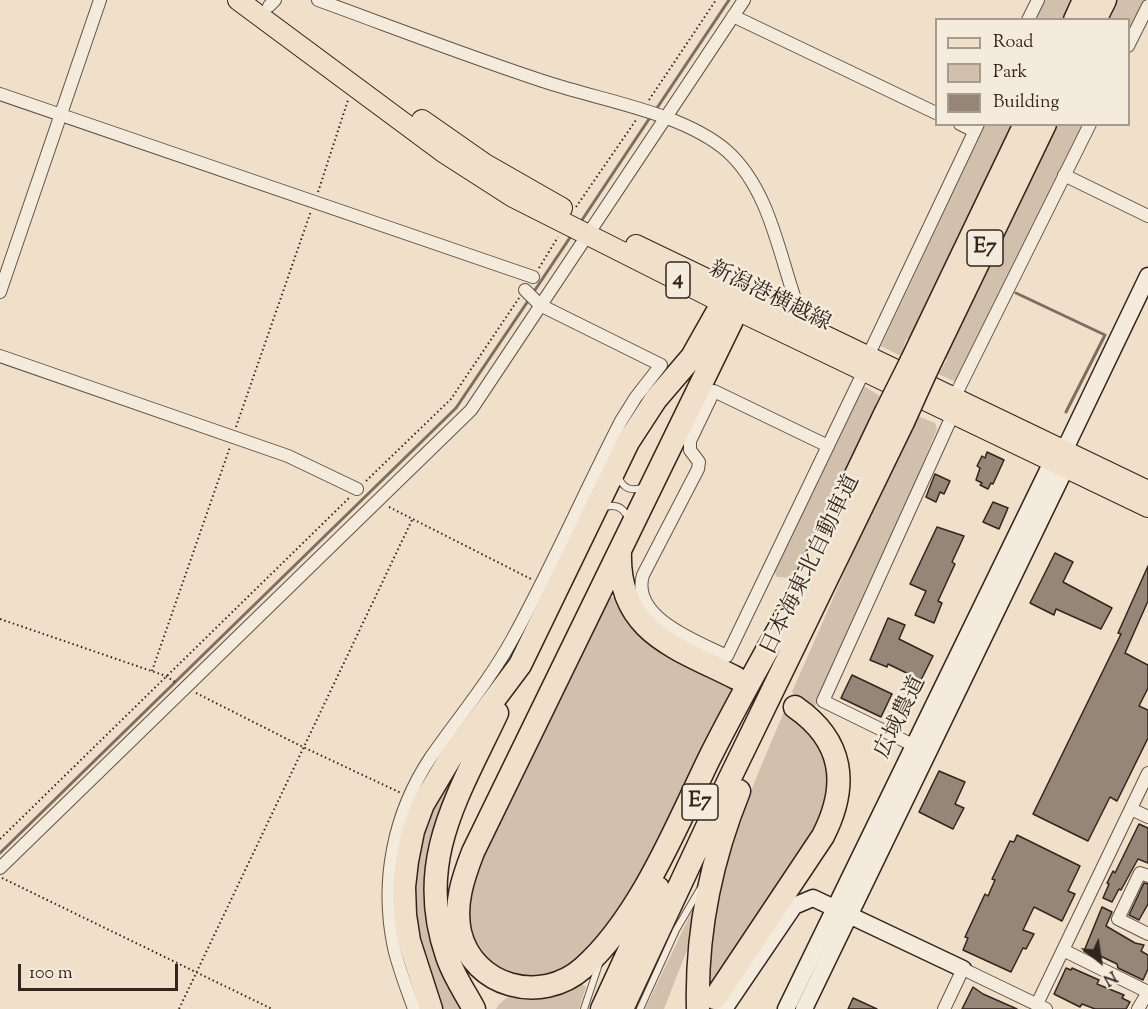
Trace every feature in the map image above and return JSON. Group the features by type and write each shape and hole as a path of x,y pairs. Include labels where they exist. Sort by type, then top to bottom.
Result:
{"highway":[{"path":"1076,18 1084,0"},
{"path":"1096,18 1104,0"},
{"name":"日本海東北自動車道","path":"919,367 1024,126"},
{"name":"日本海東北自動車道","path":"602,1009 807,598 919,367 1044,126"},
{"path":"474,1009 447,958 438,925 435,894 436,866 441,840 450,813 628,442 656,399 692,357 732,301"},
{"path":"732,301 652,482 473,852 459,896 460,933 467,951 495,980 512,986 546,987 566,980 582,969 603,946 652,876 743,692 807,598"},
{"path":"620,550 622,587 626,599 640,621 668,643 736,678"},
{"path":"712,1005 702,931 714,866 807,598"},
{"name":"日本海東北自動車道","path":"622,1009 807,598"},
{"path":"431,1009 409,941 405,915 405,878 413,831 434,782 520,665"},
{"path":"712,1005 823,836 837,802 839,774 831,746 814,722 795,707"}],"main road":[{"name":"新潟港横越線","path":"238,0 443,152 513,196 566,225 590,230"},
{"name":"新潟港横越線","path":"268,2 484,164 590,230 732,301 954,406 1148,507"},
{"name":"新潟港横越線","path":"732,301 786,316 866,363"},
{"name":"新潟港横越線","path":"1060,461 1148,491"}],"street":[{"path":"0,292 100,0"},
{"path":"318,0 549,83 665,118 707,137 728,152 746,173 759,197 795,299 786,316"},
{"path":"0,868 471,410 744,0"},
{"path":"1029,18 1038,0"},
{"path":"1130,42 1148,6"},
{"path":"733,16 935,113"},
{"path":"0,94 533,277"},
{"path":"921,749 823,701 954,406 1089,126"},
{"path":"828,446 714,391 690,441 690,450 699,462 698,469 643,575 640,586 649,608 664,623 686,637 727,656 828,446 976,128"},
{"path":"1065,175 1148,216"},
{"name":"広域農道","path":"786,1009 843,910 1148,276"},
{"path":"414,1009 395,951 387,894 394,839 410,797 429,760 496,668 541,584 621,422 636,397 661,365 540,305 525,290"},
{"path":"0,356 288,456 357,489"},
{"path":"712,1005 794,906 813,898 843,910 1041,1007 1063,950 1148,773"},
{"path":"1131,809 1148,817"},
{"path":"1148,876 1140,873 1118,919 1148,934"},
{"name":"広域農道","path":"804,1009 843,910"},
{"path":"1063,950 1148,992 1138,1009"},
{"path":"944,1009 963,969"}],"lane":[{"path":"617,463 620,480 628,489 643,488 652,482"},
{"path":"589,521 600,509 614,505 626,513 631,526"},
{"path":"640,1009 676,930 714,866"},
{"path":"584,1009 597,967 624,919"}],"path":[{"path":"152,671 348,100 356,88"},
{"path":"533,277 566,225"},
{"path":"0,839 450,399 525,290"},
{"path":"378,501 541,584"},
{"path":"179,1009 412,520"},
{"path":"0,619 166,676"},
{"path":"184,688 410,797"},
{"path":"0,877 272,1009"}],"green space":[{"path":"1044,0 1072,0 1063,18 1036,18"},
{"path":"1118,0 1145,0 1130,32 1130,18 1109,18"},
{"path":"985,126 1012,126 909,339 906,339 901,356 881,346"},
{"path":"1058,126 1084,126 956,382 938,374 947,360 945,358"},
{"path":"864,386 880,396 848,467 793,578 777,577 772,568 850,409"},
{"path":"917,416 935,423 937,429 885,556 813,711 792,692"},
{"path":"615,597 735,685 682,797 615,920 571,968 544,979 521,980 484,962 465,919 469,886 603,600"},
{"path":"784,712 805,727 823,746 830,775 820,829 704,997 713,917 724,869 747,801"},
{"path":"474,739 429,871 470,1009 435,1009 410,909 421,821"},
{"path":"692,911 698,914 696,927 664,1009 645,1009"},
{"path":"577,981 586,987 579,1009 496,1009 501,1002 520,992"}],"building":[{"path":"987,452 1004,460 993,484 991,483 988,489 976,480 980,468 977,466 982,456 985,458"},
{"path":"935,474 950,481 944,494 940,492 936,502 926,497"},
{"path":"993,502 1008,508 999,529 983,522"},
{"path":"937,527 964,536 952,562 955,564 938,601 942,603 934,623 915,615 926,591 910,584"},
{"path":"1055,553 1073,562 1063,582 1112,608 1101,629 1056,609 1054,615 1030,603"},
{"path":"1148,566 1148,601 1125,653 1148,665 1148,688 1139,706 1148,710 1148,738 1117,801 1110,797 1088,841 1033,814 1121,634 1118,633"},
{"path":"888,618 905,625 899,639 933,656 921,680 888,664 887,667 870,660"},
{"path":"852,675 892,694 881,717 841,698"},
{"path":"939,771 965,782 955,804 964,808 953,829 919,812"},
{"path":"1139,824 1148,828 1148,863 1138,859 1112,902 1103,898 1109,884 1107,883 1113,871 1115,873"},
{"path":"1017,835 1080,866 1068,891 1075,894 1062,921 1034,907 1023,930 1034,934 1026,949 1023,948 1011,972 963,950 968,938 965,937 985,894 988,896 995,880 992,879 1010,841 1014,842"},
{"path":"1144,883 1148,884 1148,904 1139,920 1129,915"},
{"path":"1102,907 1112,912 1106,926 1135,943 1144,945 1141,951 1148,955 1148,969 1143,980 1118,968 1117,964 1094,953 1093,956 1084,951"},
{"path":"1066,968 1071,970 1072,968 1099,980 1097,984 1124,995 1122,998 1130,1002 1126,1009 1095,1009 1082,1004 1080,1007 1054,994"},
{"path":"973,987 983,994 1017,1009 962,1009"},
{"path":"853,998 877,1009 848,1009"}],"waterway":[{"path":"655,111 729,0"},
{"path":"580,223 651,116"},
{"path":"533,293 571,236"},
{"path":"1016,293 1105,335 1066,412"},
{"path":"0,853 456,408 530,298"}]}
